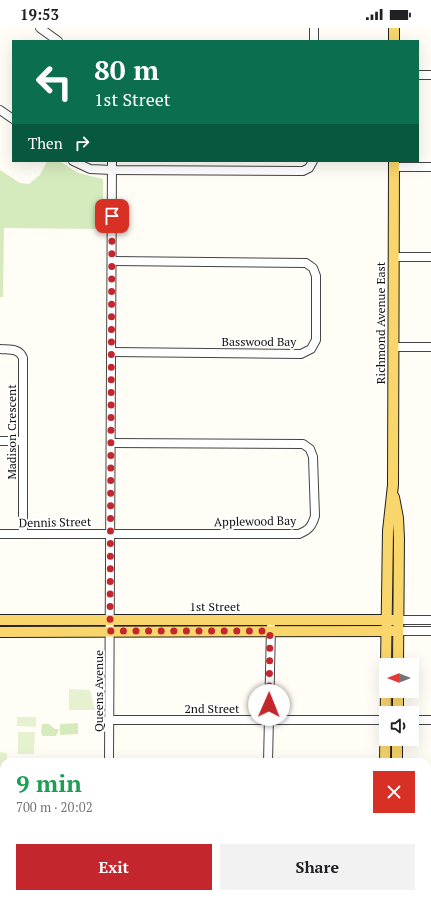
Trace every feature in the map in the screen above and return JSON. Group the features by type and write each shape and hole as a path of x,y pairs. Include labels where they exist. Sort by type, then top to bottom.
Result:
{"main road":[{"path":"394,28 394,40"},
{"name":"Richmond Avenue East","path":"386,658 388,527 393,485 394,164"},
{"name":"Richmond Avenue East","path":"393,485 398,518 398,658"},
{"name":"1st Street","path":"0,620 398,620"},
{"name":"1st Street","path":"0,632 398,631"},
{"path":"385,746 385,758"},
{"path":"398,746 398,758"}],"street":[{"path":"40,28 57,40"},
{"path":"314,28 314,40"},
{"path":"419,75 431,75"},
{"path":"0,110 12,118"},
{"path":"75,162 90,169 112,170 302,171 309,168 312,162"},
{"name":"Queens Avenue","path":"109,758 113,261 112,162"},
{"path":"394,164 431,167"},
{"path":"394,257 431,257"},
{"name":"Basswood Bay","path":"112,352 301,354 311,350 316,340 316,276 313,268 306,263 113,261"},
{"path":"393,347 431,347"},
{"name":"Madison Crescent","path":"0,350 15,349 21,353 23,358 23,534"},
{"path":"0,441 23,441"},
{"name":"Applewood Bay","path":"111,443 302,444 310,449 313,457 315,516 307,531 299,534 111,533"},
{"name":"Dennis Street","path":"0,534 111,533"},
{"path":"268,758 270,631 274,619"},
{"name":"1st Street","path":"398,620 431,620"},
{"name":"1st Street","path":"398,631 431,631"},
{"name":"2nd Street","path":"109,720 379,720"},
{"path":"419,720 431,720"}],"green space":[{"path":"46,162 61,162 78,173 103,179 103,229 4,228 3,297 0,297 0,170 20,183 29,184 40,175"},
{"path":"69,689 90,690 95,710 69,710"},
{"path":"17,717 36,717 36,727 17,726"},
{"path":"78,723 78,734 60,735 60,724"},
{"path":"42,724 49,724 55,729 59,729 56,736 43,736 41,733"},
{"path":"18,732 35,732 34,754 18,754"},
{"path":"0,752 7,753 7,758 0,758"}],"route":[{"path":"112,216 113,261 110,631 270,631 269,705"}]}
